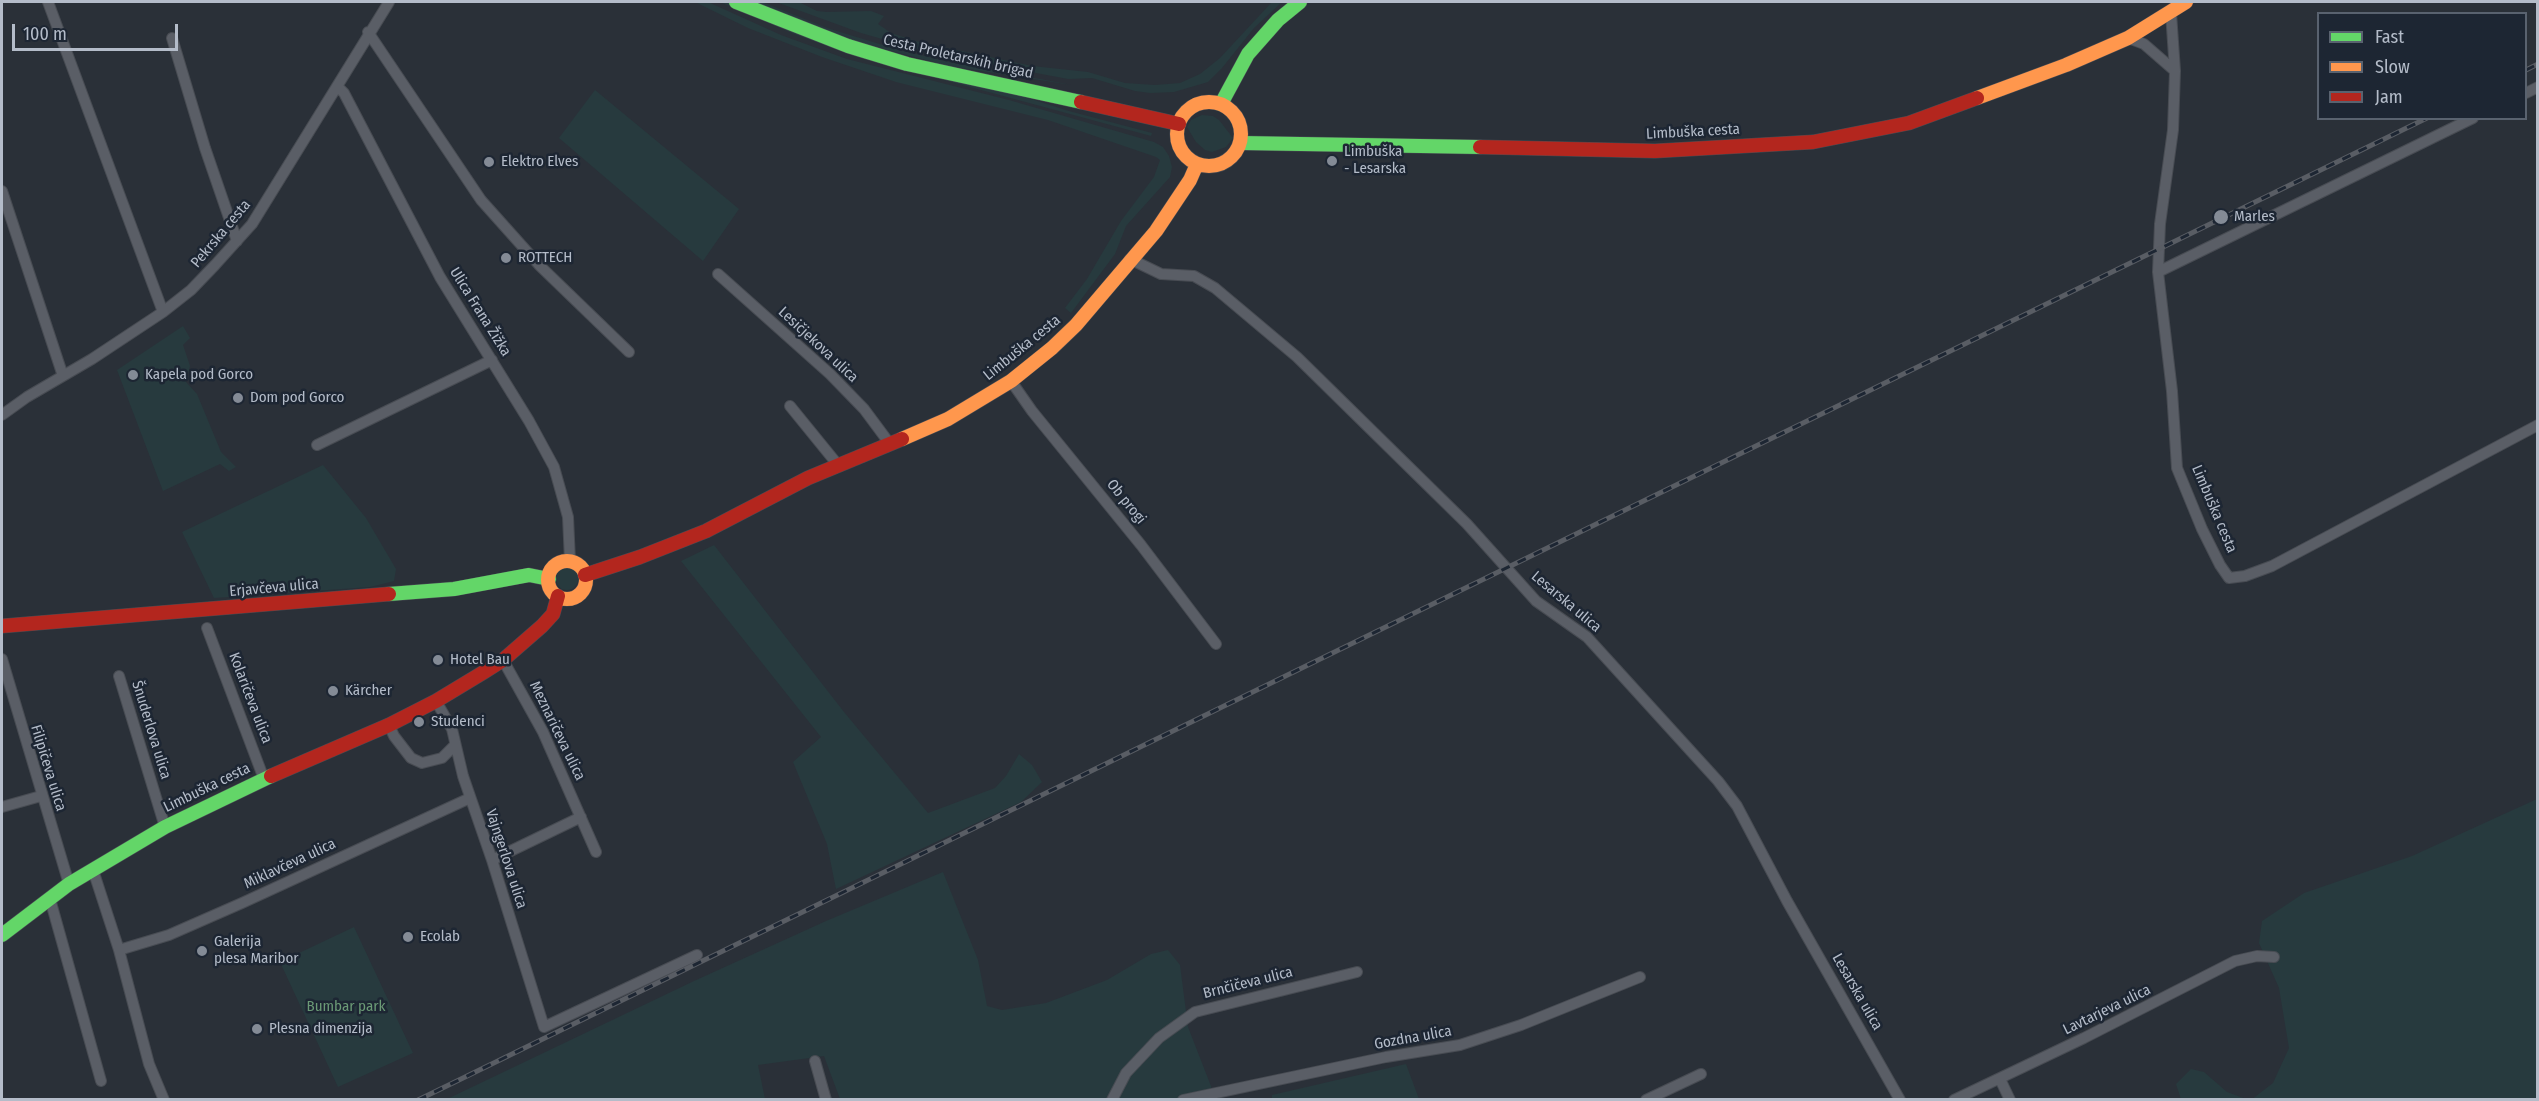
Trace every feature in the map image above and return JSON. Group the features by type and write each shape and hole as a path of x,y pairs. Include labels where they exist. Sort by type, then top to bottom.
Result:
{"main road":[{"name":"Cesta Proletarskih brigad","path":"736,2 848,46 907,64 1179,124"},
{"path":"1221,104 1231,82 1255,45 1278,20 1300,2"},
{"name":"Limbuška cesta","path":"1241,143 1408,144 1589,151 1655,151 1813,142 1880,131 1909,123 2066,65 2128,38 2186,2"},
{"path":"1212,102 1221,104 1229,109 1240,124 1241,143 1237,151 1224,163 1206,166 1197,164 1182,152 1177,133 1179,124 1189,110 1196,105 1212,102"},
{"name":"Limbuška cesta","path":"585,575 678,543 838,465 948,419 1011,381 1076,325 1156,231 1184,190 1197,164"},
{"path":"570,561 578,564 585,575 586,582 580,593 570,598 558,596 553,592 549,579 556,565 570,561"},
{"name":"Erjavčeva ulica","path":"2,626 454,590 529,575 549,579"},
{"name":"Limbuška cesta","path":"2,935 69,884 165,827 436,701 503,660 543,626 553,614 558,596"}],"street":[{"path":"48,2 163,312"},
{"name":"Pekrska cesta","path":"2,415 163,312 191,290 252,224 368,32 390,2"},
{"name":"Limbuška cesta","path":"2171,13 2176,103 2160,224 2158,272 2172,391 2177,468 2202,529 2229,578 2245,576 2272,566 2538,425"},
{"path":"368,32 481,200 540,266 629,352"},
{"path":"172,38 205,148 237,241"},
{"path":"2128,38 2144,44 2175,71"},
{"name":"Ulica Frana Žižka","path":"337,86 344,93 440,277 492,360 554,467 568,517 570,561"},
{"path":"2158,272 2469,120"},
{"path":"2,191 63,376"},
{"name":"Lesarska ulica","path":"1130,260 1161,274 1194,276 1215,288 1297,357 1467,524 1508,567 1529,594 1593,643 1718,781 1737,806 1787,901 1900,1100"},
{"name":"Lesičjekova ulica","path":"718,274 830,374 864,409 890,444"},
{"path":"317,445 492,360"},
{"name":"Ob progi","path":"1011,381 1032,411 1141,545 1216,644"},
{"path":"790,406 838,465"},
{"name":"Kolaričeva ulica","path":"207,628 264,779"},
{"name":"Filipičeva ulica","path":"2,659 4,679 69,884"},
{"name":"Meznaričeva ulica","path":"503,660 543,732 596,852"},
{"name":"Šnuderlova ulica","path":"119,676 165,827"},
{"name":"Vajngerlova ulica","path":"436,701 452,729 454,746 470,798 492,860 544,1027 697,955"},
{"path":"388,724 411,758 422,763 442,758 454,746"},
{"path":"2,807 41,796"},
{"name":"Miklavčeva ulica","path":"119,950 169,935 202,921 470,798"},
{"path":"492,860 581,817"},
{"path":"93,870 119,950 149,1064 164,1100"},
{"path":"50,899 101,1081"},
{"name":"Lavtarjeva ulica","path":"1954,1100 2235,961 2274,957"},
{"name":"Brnčičeva ulica","path":"1112,1100 1126,1073 1159,1038 1195,1012 1357,972"},
{"name":"Gozdna ulica","path":"1183,1100 1460,1045 1521,1024 1640,977"},
{"path":"815,1061 826,1100"},
{"path":"1646,1100 1701,1074"},
{"path":"2000,1079 2010,1100"}],"green space":[{"path":"695,2 708,2 781,35 847,59 1009,100 1154,142 1163,147 1169,156 1172,167 1170,177 1126,226 1115,254 1071,313 1065,308 1087,279 1121,221 1154,177 1160,160 1048,120 896,82 822,57 748,28"},
{"path":"720,2 729,2 795,31 1152,133 1151,136 852,55 794,34"},
{"path":"755,2 762,2 827,28 896,49 949,62 1072,85 949,66 895,52 855,41"},
{"path":"776,2 799,2 817,11 827,12 871,11 884,16 878,24 891,33 915,41 1032,66 1088,72 1125,83 1155,85 1180,83 1200,74 1220,58 1272,2 1282,2 1254,28 1208,82 1174,92 1150,93 1135,91 1092,78 1068,79 935,54 861,33"},
{"path":"595,90 739,209 703,261 559,138"},
{"path":"1202,115 1213,116 1219,120 1233,138 1226,147 1212,152 1205,150 1196,142 1187,127 1191,120"},
{"path":"183,326 190,338 183,345 190,366 186,382 197,394 221,452 236,467 229,471 220,464 163,491 117,370"},
{"path":"323,465 366,518 396,569 394,581 370,587 214,598 182,532"},
{"path":"714,545 844,712 928,813 995,788 1006,776 1019,754 1032,765 1042,782 1021,802 836,889 827,844 793,762 821,737 681,561"},
{"path":"567,568 577,575 578,579 571,589 567,590 557,583 556,579 563,569"},
{"path":"2537,799 2537,1099 2251,1100 2273,1083 2289,1048 2279,988 2259,943 2262,921 2304,893 2412,856"},
{"path":"943,872 978,960 987,1006 1002,1010 1046,1003 1107,980 1151,954 1168,950 1180,965 1188,1027 1216,1099 840,1099 824,1056 758,1065 765,1099 445,1100 694,981 826,921"},
{"name":"Bumbar park","path":"354,927 413,1053 338,1087 280,962"},
{"path":"1406,1064 1419,1099 1272,1099 1272,1095"},
{"path":"2191,1069 2204,1072 2227,1092 2246,1099 2181,1099 2176,1084"}],"railway":[{"path":"2527,70 2538,64"},
{"path":"418,1100 2423,120"}],"traffic: fast":[{"path":"736,2 848,46 907,64 1081,102"},
{"path":"1221,104 1248,54 1278,20 1300,2"},
{"path":"1241,143 1480,147"},
{"path":"389,594 454,589 529,575 549,579"},
{"path":"2,935 69,884 165,827 271,776"}],"traffic: slow":[{"path":"1977,98 2066,65 2128,38 2186,2"},
{"path":"1209,102 1221,104 1232,111 1239,122 1241,134 1239,146 1232,157 1221,164 1209,166 1197,164 1186,157 1179,146 1177,134 1179,122 1186,111 1197,104 1209,102"},
{"path":"902,439 948,419 1011,381 1052,348 1076,325 1156,231 1190,180 1197,164"},
{"path":"567,561 580,567 586,580 580,593 567,599 554,593 548,580 554,567 567,561"}],"traffic: jam":[{"path":"1480,147 1655,151 1813,142 1909,123 1977,98"},
{"path":"1081,102 1179,124"},
{"path":"585,575 640,557 706,531 808,478 902,439"},
{"path":"2,626 389,594"},
{"path":"271,776 389,725 436,701 484,672 503,660 542,626 553,614 558,596"}],"place":[{"name":"Limbuška - Lesarska","path":"1332,161"},
{"name":"Elektro Elves","path":"489,162"},
{"name":"Marles","path":"2221,217"},
{"name":"ROTTECH","path":"506,258"},
{"name":"Kapela pod Gorco","path":"133,375"},
{"name":"Dom pod Gorco","path":"238,398"},
{"name":"Hotel Bau","path":"438,660"},
{"name":"Kärcher","path":"333,691"},
{"name":"Studenci","path":"419,722"},
{"name":"Ecolab","path":"408,937"},
{"name":"Galerija plesa Maribor","path":"202,951"},
{"name":"Plesna dimenzija","path":"257,1029"}]}
